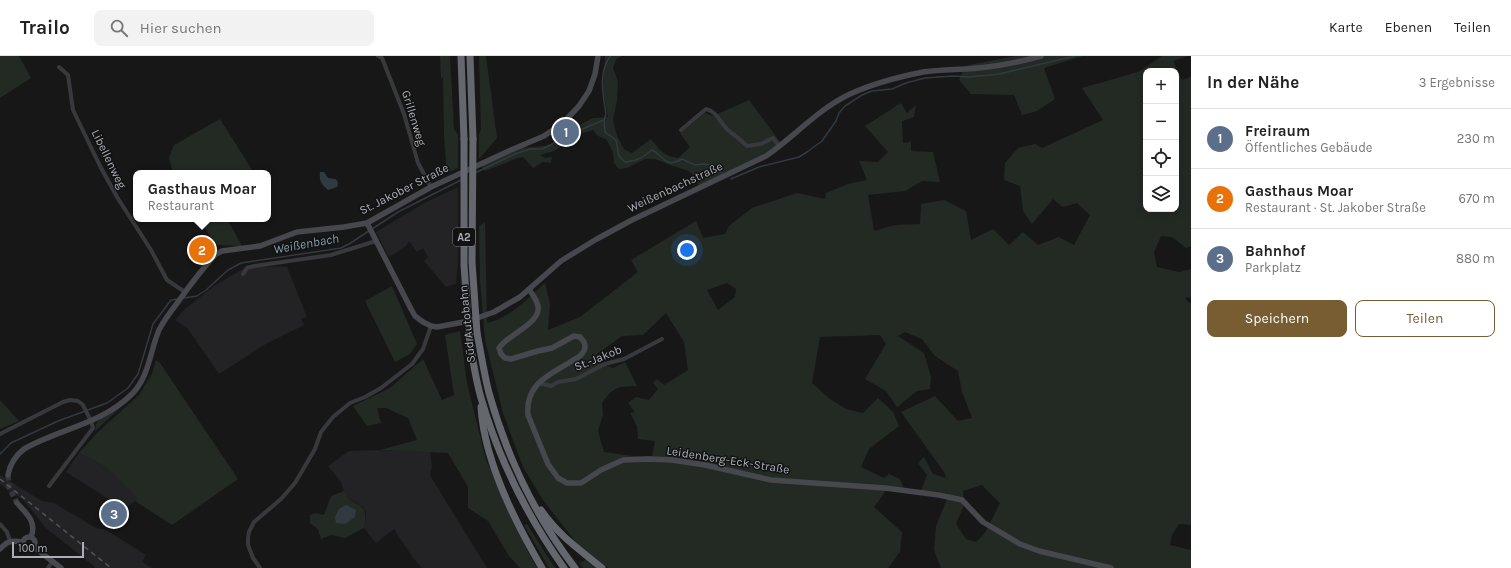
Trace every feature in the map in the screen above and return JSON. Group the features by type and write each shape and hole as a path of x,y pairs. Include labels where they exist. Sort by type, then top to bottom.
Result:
{"highway":[{"name":"Süd Autobahn","path":"461,56 464,139 464,265 469,335 481,396 499,451 518,494 534,523 564,568"},
{"name":"Süd Autobahn","path":"470,56 472,262 477,333 489,392 500,430 529,496 548,529 575,568"},
{"path":"481,396 482,418 492,460 499,481 520,529 542,568"},
{"path":"529,496 560,533 602,568"}],"main road":[{"name":"Weißenbachstraße","path":"431,326 444,326 469,322 506,306 562,261 595,240 625,223 753,162 779,146 836,102 848,95 872,85 923,72 986,67 1041,56"},
{"name":"St. Jakober Straße","path":"8,475 10,466 15,458 24,449 90,418 112,410 137,389 146,372 159,330 184,294 216,254 222,251 260,246 297,232 367,223 431,187 544,136 564,123 579,106 589,91 599,57"},
{"path":"367,223 410,309 419,319 431,326"},
{"name":"Leidenberg-Eck-Straße","path":"529,289 539,307 537,314 533,321 503,342 499,348 501,354 505,358 511,359 552,348 574,336 580,337 584,342 585,349 581,355 545,377 538,383 529,399 528,415 548,464 558,478 567,483 581,483 601,470 623,460 672,460 705,465 771,480 939,494 962,500 983,522 1020,544 1039,551 1111,568"},
{"path":"17,503 32,520 34,528 31,537"},
{"path":"0,549 3,545 10,541 22,542 26,538 31,537"},
{"path":"31,537 35,542 34,547"},
{"path":"22,542 25,549 30,550 34,547"},
{"path":"34,547 61,568"}],"street":[{"name":"Grillenweg","path":"378,56 382,58 404,114 418,163 431,187"},
{"name":"Libellenweg","path":"59,67 68,75 75,115 100,166 133,222"},
{"path":"681,130 706,109 711,110 729,131 737,136 747,146 761,144 773,138 779,146"},
{"name":"Libellenweg","path":"133,222 168,280 184,294"},
{"path":"243,274 247,268 254,266 331,255 376,241"},
{"path":"260,568 253,558 248,545 249,532 254,522 281,499 295,483 315,449 322,432 333,417 350,403 381,388 412,364 423,349 431,326"},
{"name":"St.-Jakob","path":"538,383 551,386 558,382 576,379 605,364 624,359 662,339"},
{"path":"0,434 67,401 73,400 85,408 93,426 91,432 49,486"},
{"path":"0,524 7,532 10,541"},
{"path":"48,568 53,561"}],"shaded area":[{"path":"0,56 19,56 31,78 0,98"},
{"path":"440,56 450,56 454,129 458,135 458,168 447,173 444,136 443,77 441,78"},
{"path":"479,56 486,56 497,138 479,159 479,134 481,130"},
{"path":"605,56 622,56 616,59 613,68 618,81 617,100 613,120 617,136 624,149 632,153 651,139 666,154 678,158 690,147 680,133 705,113 713,116 749,100 781,143 760,157 699,186 696,178 689,171 655,159 645,159 627,168 619,169 614,163 613,152 606,139 598,136 593,130 580,134 554,151 540,155 545,158 552,157 551,163 543,162 533,168 523,157 485,171 481,165 522,148 553,145 573,133 581,124 593,118 608,117 603,90"},
{"path":"1016,56 1083,56 1044,68 1055,99 1037,111 1022,115 1014,95 971,94 959,80 965,67 969,65"},
{"path":"1162,56 1188,56 1173,61 1176,68 1144,68"},
{"path":"1143,69 1143,212 1179,212 1179,74 1182,80 1191,77 1191,246 1186,248 1172,237 1161,236 1154,252 1157,267 1179,272 1191,269 1191,297 1185,298 1189,303 1191,303 1191,525 1179,524 1172,535 1170,545 1191,550 1191,568 941,568 934,550 936,526 949,494 936,491 921,491 927,475 918,463 924,457 933,474 946,478 944,472 901,412 935,396 958,421 972,418 962,392 958,371 935,356 922,339 905,332 898,336 924,353 931,377 930,389 917,391 897,407 886,391 865,379 886,344 880,335 820,337 812,383 830,399 846,409 863,413 878,398 893,412 899,426 869,449 861,467 884,478 889,474 900,479 904,489 888,488 874,507 902,532 900,552 888,568 608,568 578,545 543,500 523,467 503,413 485,340 480,280 479,226 485,222 487,323 503,317 511,312 545,283 550,304 548,330 580,317 638,272 631,260 696,221 703,238 725,234 729,226 752,208 797,193 825,199 826,193 848,184 867,180 859,161 878,162 888,152 865,126 901,103 907,113 916,105 914,117 902,121 903,143 911,142 911,151 933,152 940,182 922,181 905,191 868,195 874,231 895,225 920,224 921,204 944,200 966,211 971,240 993,229 1009,245 1023,232 1038,245 1059,237 1074,245 1090,215 1077,203 1063,207 1053,199 1032,224 1023,211 1020,186 1004,180 1005,163 1018,148 1035,144 1042,148 1103,120 1082,88 1138,72","holes":["727,283 736,289 735,297 718,310 707,290","666,313 684,342 688,370 664,385 657,379 653,383 658,389 649,400 636,397 628,403 635,412 630,413 637,426 638,439 655,441 652,456 633,456 604,452 598,431 603,415 602,403 616,388 637,386 625,362 613,368 602,364 597,354 622,336 643,335","982,485 1000,503 985,533 976,542 966,539 956,524 964,505 963,491"]},
{"path":"220,119 252,170 172,170 169,158 174,145"},
{"path":"320,172 324,172 328,178 336,179 338,183 337,187 328,190 321,182"},
{"path":"458,187 458,261 456,284 446,287 424,261 428,257 423,248 417,252 409,241 406,246 389,257 376,232 426,202"},
{"path":"208,222 229,222 242,246 216,245 205,228"},
{"path":"246,267 287,267 307,317 301,319 304,325 264,345 219,374 188,329 175,320 185,309 214,286"},
{"path":"392,286 417,344 410,354 395,362 365,301"},
{"path":"460,331 467,383 486,460 529,554 537,568 520,568 509,556 488,521 468,508 468,487 448,453 380,450 417,440 408,418 386,408 377,408 381,423 367,426 353,406 390,388 423,359 442,400 454,395 445,335"},
{"path":"156,360 160,363 238,479 172,525 135,501 137,498 107,468 79,453 98,432 139,395 152,374"},
{"path":"0,400 19,421 0,429"},
{"path":"119,409 95,431 98,421"},
{"path":"380,450 430,452 432,467 430,473 431,477 487,568 422,568 413,558 394,529 376,543 364,528 366,512 363,507 345,494 341,482 328,466 349,451"},
{"path":"79,453 107,468 137,498 135,501 124,509 66,472"},
{"path":"0,475 42,501 54,503 96,528 106,530 146,555 142,562 152,568 94,568 95,567 46,528 24,501 0,484"},
{"path":"344,491 352,501 363,508 365,512 364,528 345,538 331,535 321,539 318,529 310,523 310,515 315,513 324,515 331,496"},
{"path":"346,505 356,510 355,517 345,524 336,523 335,517 339,509"},
{"path":"527,524 556,568 549,568 524,525"},
{"path":"586,560 596,568 583,568 579,563"}],"waterway":[{"name":"Weißenbach","path":"475,173 515,154 530,149 542,149 604,120 606,114 602,84 604,70 610,56"},
{"path":"731,179 759,167 799,157 822,141 845,106 862,95 872,91 892,89 906,83 925,78 953,76 969,77 999,74 1075,56"},
{"path":"604,120 605,132 616,140 619,156 625,162 639,159 652,150 668,162 672,163 682,159 695,165 711,165 722,173"},
{"name":"Weißenbach","path":"184,298 197,296 228,270 241,263 341,248 398,212 461,180"},
{"name":"Weißenbach","path":"0,454 11,443 58,421 107,403 128,388 138,374 153,324 171,300 178,299"}],"tunnel":[{"path":"8,475 9,487 17,503"}],"railway":[{"path":"0,479 111,568"}],"place":[{"name":"Freiraum","path":"566,132"},
{"name":"Gasthaus Moar","path":"202,250"},
{"name":"Bahnhof","path":"114,514"}]}
